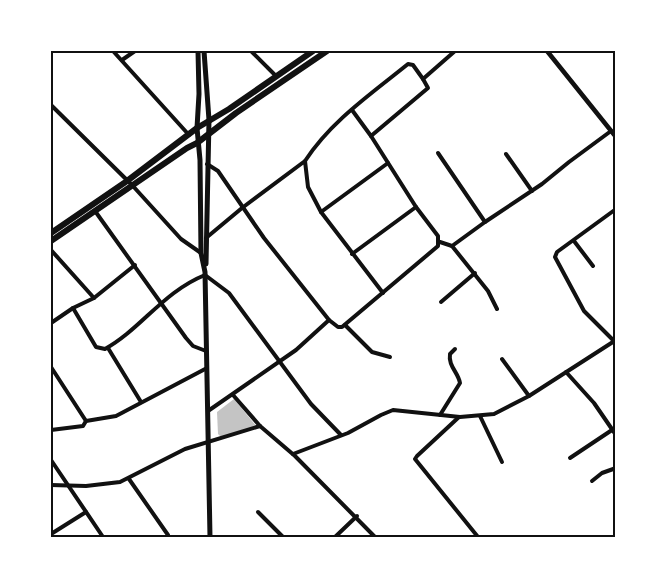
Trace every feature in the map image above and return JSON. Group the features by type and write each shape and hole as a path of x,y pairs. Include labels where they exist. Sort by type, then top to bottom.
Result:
{"main road":[{"path":"198,51 197,143 200,160 201,253 205,274"},
{"path":"204,51 209,120 205,274 210,537"},
{"path":"51,241 95,211 197,128 313,51"},
{"path":"51,233 197,143 236,113 327,51"}],"street":[{"path":"113,51 189,135"},
{"path":"122,60 135,51"},
{"path":"251,51 277,76"},
{"path":"423,79 455,51"},
{"path":"547,51 616,138"},
{"path":"206,238 305,161 323,136 408,64 412,65 428,88 371,136"},
{"path":"51,105 181,239 201,253"},
{"path":"207,164 218,171 264,238 329,320 338,327 345,325 437,249 440,242 437,234 416,207 352,110"},
{"path":"452,246 532,191 611,131"},
{"path":"438,153 485,222"},
{"path":"506,154 532,191"},
{"path":"305,161 308,187 321,212 383,293"},
{"path":"321,212 388,163"},
{"path":"352,254 416,207"},
{"path":"293,454 341,435 393,410 460,417 503,411 615,341 584,311 555,257 556,252 616,208"},
{"path":"95,211 189,343 206,351"},
{"path":"574,241 593,266"},
{"path":"440,242 452,246 476,273 497,309"},
{"path":"51,250 94,298"},
{"path":"51,323 73,308 94,298 135,265"},
{"path":"441,302 476,273"},
{"path":"73,308 97,348 103,350 160,302 205,274 229,293 311,404 341,435"},
{"path":"208,411 296,350 329,320"},
{"path":"345,325 372,352 390,357"},
{"path":"108,348 141,402"},
{"path":"440,415 460,383 459,376 449,362 450,354 455,349"},
{"path":"502,359 529,396"},
{"path":"51,367 86,421"},
{"path":"51,430 83,426 86,421 116,416 207,368"},
{"path":"566,372 594,403 616,435"},
{"path":"233,395 260,426 293,454 357,516 375,537"},
{"path":"480,416 502,462"},
{"path":"460,417 415,459 477,537"},
{"path":"51,485 107,485 129,479 185,449 260,426"},
{"path":"570,458 612,430"},
{"path":"51,460 103,537"},
{"path":"592,481 602,473 616,468"},
{"path":"129,479 168,535"},
{"path":"51,534 86,512"},
{"path":"258,512 283,537"},
{"path":"335,537 357,516"}],"building":[{"path":"234,399 257,427 221,437 218,434 217,412"}]}
